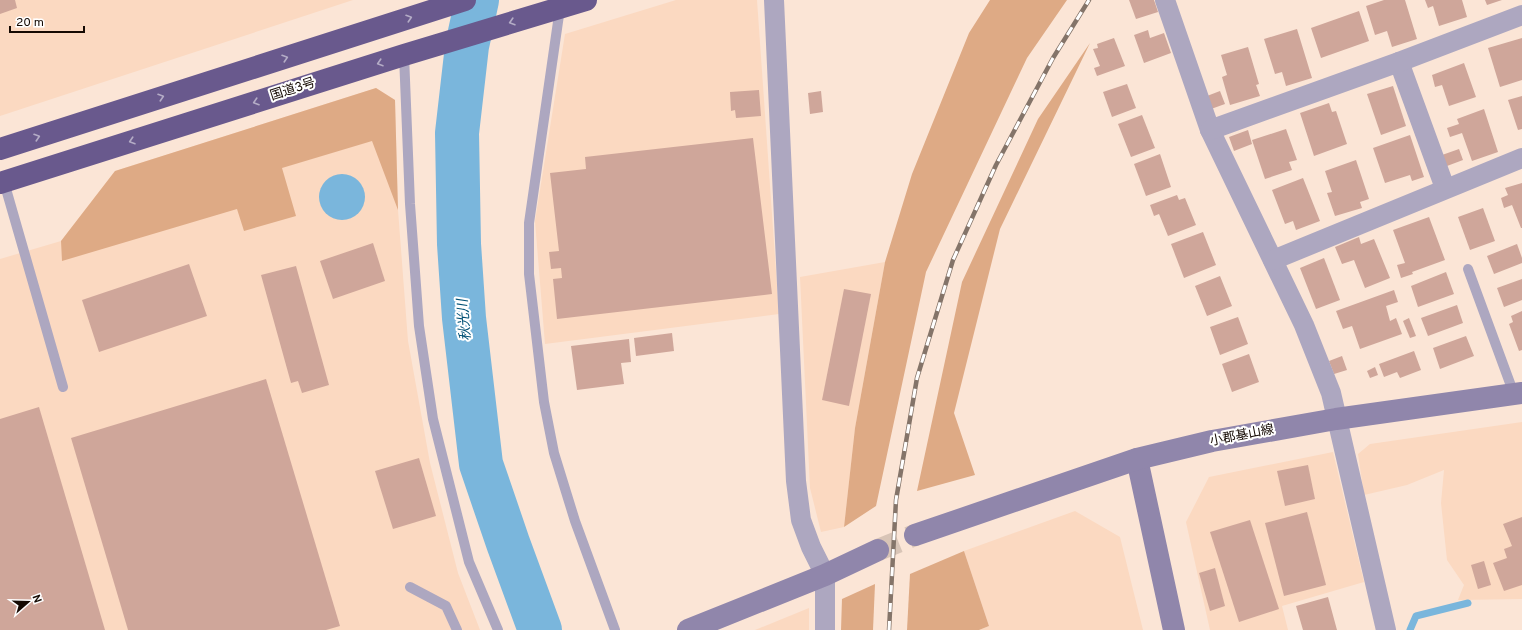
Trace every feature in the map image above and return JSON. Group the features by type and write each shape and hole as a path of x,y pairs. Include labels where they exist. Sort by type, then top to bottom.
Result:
{"highway":[{"path":"0,149 465,0"},
{"name":"国道3号","path":"2,182 410,53 586,0"}],"main road":[{"name":"小郡基山線","path":"915,535 1137,459 1212,441 1336,419 1518,394"},
{"path":"1137,459 1174,630"},
{"path":"688,630 825,575 878,550"}],"street":[{"path":"774,0 796,481 801,520 811,547 825,575 825,630"},
{"path":"1166,0 1210,130 1273,260 1309,339 1331,393 1386,630"},
{"path":"1210,130 1398,62 1522,15"},
{"path":"1398,62 1445,188"},
{"path":"1273,260 1445,188 1522,158"}],"lane":[{"path":"555,9 529,223 529,274 544,402 554,453 575,521 615,630"},
{"path":"410,53 410,204 419,326 433,419 469,562 498,630"},
{"path":"2,182 63,387"},
{"path":"1468,269 1518,394"},
{"path":"410,587 446,606 457,630"}],"shaded area":[{"path":"0,0 353,0 0,116"},
{"path":"676,0 757,0 779,314 545,344 535,221 565,34"},
{"path":"990,0 1067,0 1027,58 926,272 876,506 844,527 855,428 885,262 912,174 969,33"},
{"path":"1090,43 1000,229 954,413 975,475 917,491 962,282 1038,119"},
{"path":"376,88 395,100 398,210 408,341 430,463 458,573 480,630 0,630 0,259 61,241 115,171"},
{"path":"376,88 395,100 398,210 372,141 282,168 296,216 244,231 237,209 62,261 61,241 115,171"},
{"path":"885,262 855,428 844,527 821,532 810,488 800,277"},
{"path":"1522,422 1522,599 1458,600 1464,585 1447,560 1441,503 1444,470 1407,485 1364,495 1358,454 1370,444"},
{"path":"1333,452 1364,582 1282,606 1288,630 1210,630 1186,522 1209,477"},
{"path":"1075,511 1120,537 1143,630 979,630 989,626 964,551"},
{"path":"964,551 989,626 979,630 907,630 910,574"},
{"path":"875,584 873,630 841,630 842,599"},
{"path":"809,608 809,630 755,630"}],"water":[{"path":"342,174 355,178 361,184 365,197 361,210 355,216 342,220 329,216 323,210 319,197 323,184 329,178"}],"building":[{"path":"0,0 15,0 17,8 0,14"},
{"path":"1129,0 1154,0 1158,12 1136,19"},
{"path":"1384,0 1405,0 1417,39 1392,47 1387,31 1375,35 1366,6"},
{"path":"1425,0 1462,0 1467,17 1439,26 1433,6 1428,8"},
{"path":"1485,0 1502,0 1487,5"},
{"path":"1359,11 1369,41 1321,58 1311,28"},
{"path":"1297,29 1312,78 1286,86 1282,72 1275,74 1264,39"},
{"path":"1148,30 1150,38 1164,33 1171,53 1144,63 1134,35"},
{"path":"1114,38 1125,66 1097,76 1094,68 1100,66 1093,49 1098,48 1097,44"},
{"path":"1522,38 1522,80 1500,87 1488,48"},
{"path":"1248,47 1259,84 1256,85 1260,96 1230,105 1222,77 1227,75 1221,55"},
{"path":"1464,63 1476,97 1449,106 1442,85 1435,87 1432,75"},
{"path":"1127,84 1136,108 1112,117 1103,92"},
{"path":"1393,86 1406,126 1381,135 1367,94"},
{"path":"759,90 761,116 736,118 735,110 731,111 730,92"},
{"path":"821,91 823,112 810,114 808,93"},
{"path":"1220,91 1225,104 1211,109 1207,96"},
{"path":"1522,96 1522,129 1518,130 1508,100"},
{"path":"1329,103 1332,112 1336,111 1347,144 1314,156 1300,113"},
{"path":"1484,109 1498,152 1472,161 1462,133 1450,137 1447,128 1459,124 1457,119"},
{"path":"1142,115 1155,148 1131,157 1118,124"},
{"path":"1286,129 1297,160 1289,162 1292,170 1265,179 1252,140"},
{"path":"1248,130 1252,144 1234,151 1229,137"},
{"path":"1410,135 1424,177 1412,181 1410,175 1385,183 1373,148"},
{"path":"753,138 772,294 557,319 553,279 562,278 561,268 551,269 549,252 559,251 550,173 586,169 585,157"},
{"path":"1459,149 1463,160 1447,166 1442,155"},
{"path":"1160,154 1171,187 1146,196 1134,164"},
{"path":"1356,160 1369,199 1360,202 1362,208 1335,216 1327,193 1332,192 1325,171"},
{"path":"1303,178 1320,221 1296,230 1293,221 1285,224 1272,190"},
{"path":"1522,183 1521,228 1512,205 1504,208 1501,198 1508,195 1505,188"},
{"path":"1177,195 1179,200 1185,198 1196,225 1168,236 1159,214 1154,216 1150,205"},
{"path":"1483,208 1495,241 1470,250 1458,217"},
{"path":"1429,217 1445,260 1412,272 1413,274 1401,278 1397,265 1405,263 1393,230"},
{"path":"1203,232 1216,265 1184,278 1171,244"},
{"path":"1359,237 1361,244 1374,239 1390,278 1365,288 1354,260 1342,264 1335,247"},
{"path":"373,243 385,281 333,299 320,261"},
{"path":"1517,244 1522,258 1522,263 1494,274 1487,256"},
{"path":"1324,258 1340,300 1316,309 1300,268"},
{"path":"189,264 207,316 99,352 82,300"},
{"path":"296,266 329,385 302,393 298,381 291,383 261,275"},
{"path":"1446,272 1454,294 1418,307 1411,286"},
{"path":"1220,276 1232,306 1207,316 1195,286"},
{"path":"1522,279 1522,300 1504,307 1497,288"},
{"path":"844,289 871,294 849,406 822,400"},
{"path":"1394,290 1398,302 1386,306 1390,321 1396,318 1402,334 1360,349 1352,326 1343,329 1336,311"},
{"path":"1457,305 1463,323 1428,336 1421,318"},
{"path":"1522,311 1522,350 1519,351 1509,324 1513,322 1511,316"},
{"path":"1238,317 1248,344 1220,355 1210,327"},
{"path":"1409,318 1416,336 1410,338 1403,321"},
{"path":"672,333 674,351 636,356 634,338"},
{"path":"1466,336 1474,356 1440,369 1433,348"},
{"path":"629,339 631,362 621,363 624,384 577,390 571,346"},
{"path":"1414,351 1421,370 1400,378 1397,372 1384,377 1379,364"},
{"path":"1249,354 1259,382 1232,392 1222,364"},
{"path":"1342,356 1347,370 1334,374 1329,361"},
{"path":"1375,367 1378,375 1370,378 1367,371"},
{"path":"266,379 340,626 326,630 128,630 71,438"},
{"path":"39,407 105,630 0,630 0,419"},
{"path":"419,458 436,516 393,529 375,471"},
{"path":"1308,465 1315,499 1285,506 1277,471"},
{"path":"1307,512 1326,585 1284,596 1265,523"},
{"path":"1522,517 1522,585 1504,591 1493,563 1507,558 1504,549 1512,546 1503,524"},
{"path":"1250,520 1279,609 1239,622 1210,532"},
{"path":"1484,561 1491,585 1478,589 1471,565"},
{"path":"1215,568 1225,606 1210,611 1199,573"},
{"path":"1328,597 1337,630 1303,630 1296,606"}],"waterway":[{"name":"秋光川","path":"477,0 467,46 457,133 459,244 464,318 481,464 540,630"},
{"path":"1410,630 1416,616 1468,603"}],"tunnel":[{"path":"878,550 915,535"}],"railway":[{"path":"889,630 896,500 917,378 953,260 996,165 1053,58 1089,0"}]}
